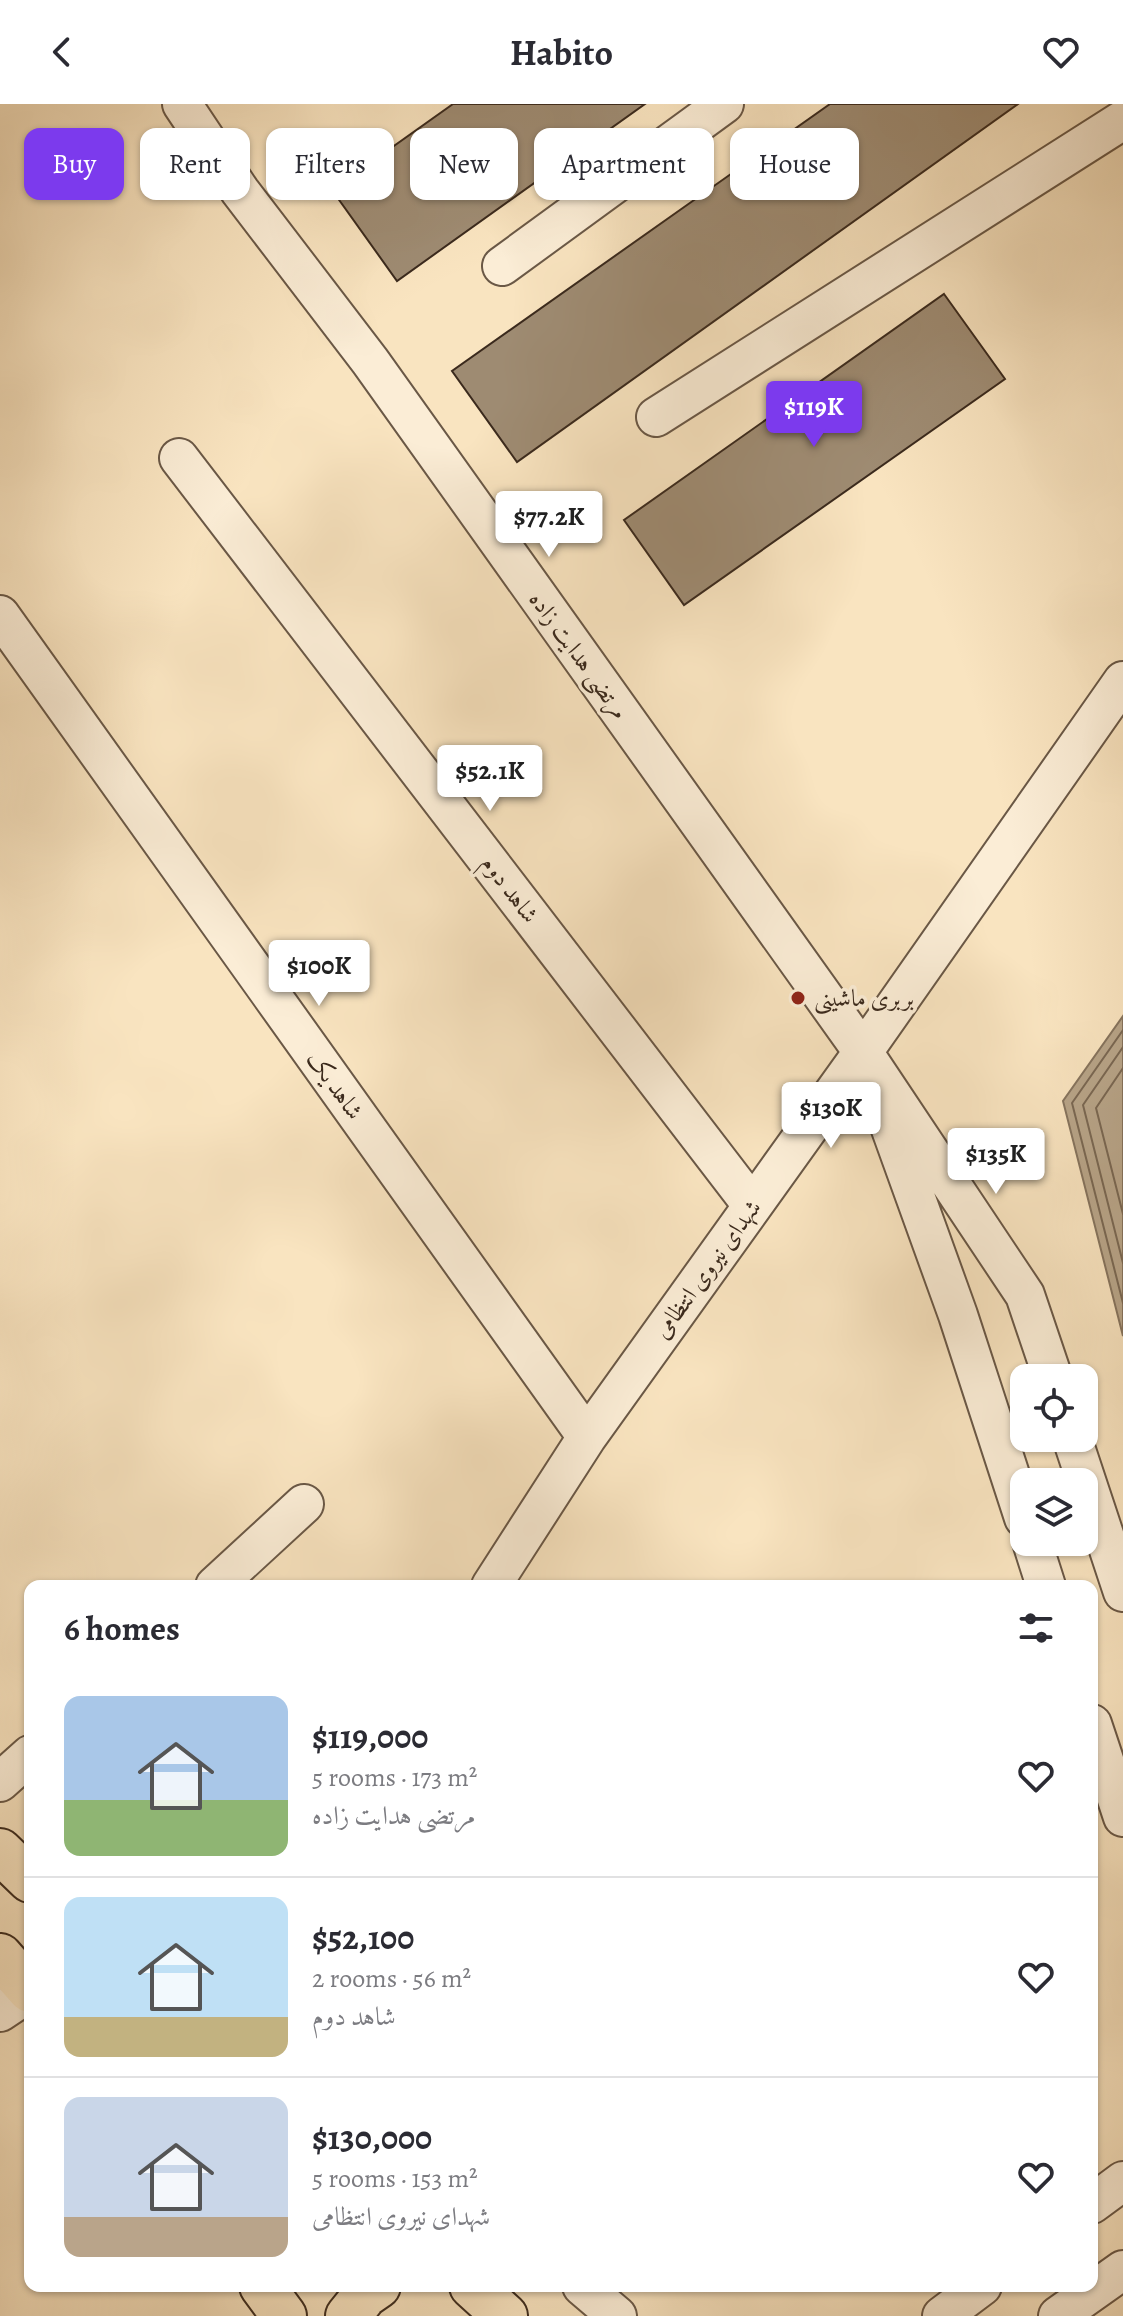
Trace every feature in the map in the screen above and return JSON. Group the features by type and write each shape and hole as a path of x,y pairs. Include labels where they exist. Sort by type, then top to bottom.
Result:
{"highway":[{"path":"0,1851 24,1874"},
{"path":"0,1956 24,1984"},
{"path":"266,2292 284,2316"},
{"path":"348,2316 369,2292"}],"street":[{"name":"مرتضی هدایت زاده","path":"182,104 240,191 370,361 863,1052"},
{"path":"502,266 724,104"},
{"path":"656,417 1123,120"},
{"name":"شاهد دوم","path":"179,458 752,1205"},
{"name":"شاهد یک","path":"0,615 587,1437"},
{"name":"شهدای نیروی انتظامی","path":"495,1580 587,1437 863,1052 1123,681"},
{"path":"863,1052 1025,1295 1048,1364"},
{"path":"863,1052 958,1315 1010,1475"},
{"path":"1077,1452 1123,1592"},
{"path":"222,1580 304,1504"},
{"path":"1036,1556 1044,1580"},
{"path":"1098,1742 1123,1817"},
{"path":"0,1782 24,1760"},
{"path":"0,2012 24,1995"},
{"path":"1098,2200 1123,2181"},
{"path":"1098,2288 1123,2270"},
{"path":"589,2292 617,2316"},
{"path":"942,2316 974,2292"},
{"path":"1058,2316 1092,2292"}],"water":[{"path":"1123,1016 1123,1336 1063,1101"}],"building":[{"path":"453,104 645,104 611,128 534,128 534,183 518,195 518,128 419,128"},
{"path":"830,104 1018,104 517,462 452,371 694,200 714,200 714,186 730,175 730,200 859,200 859,128 796,128"},
{"path":"410,135 410,200 510,200 397,281 339,200 394,200 394,146"},
{"path":"944,294 1005,379 684,605 624,520"}],"place":[{"name":"بربری ماشینی","path":"798,998"}]}
